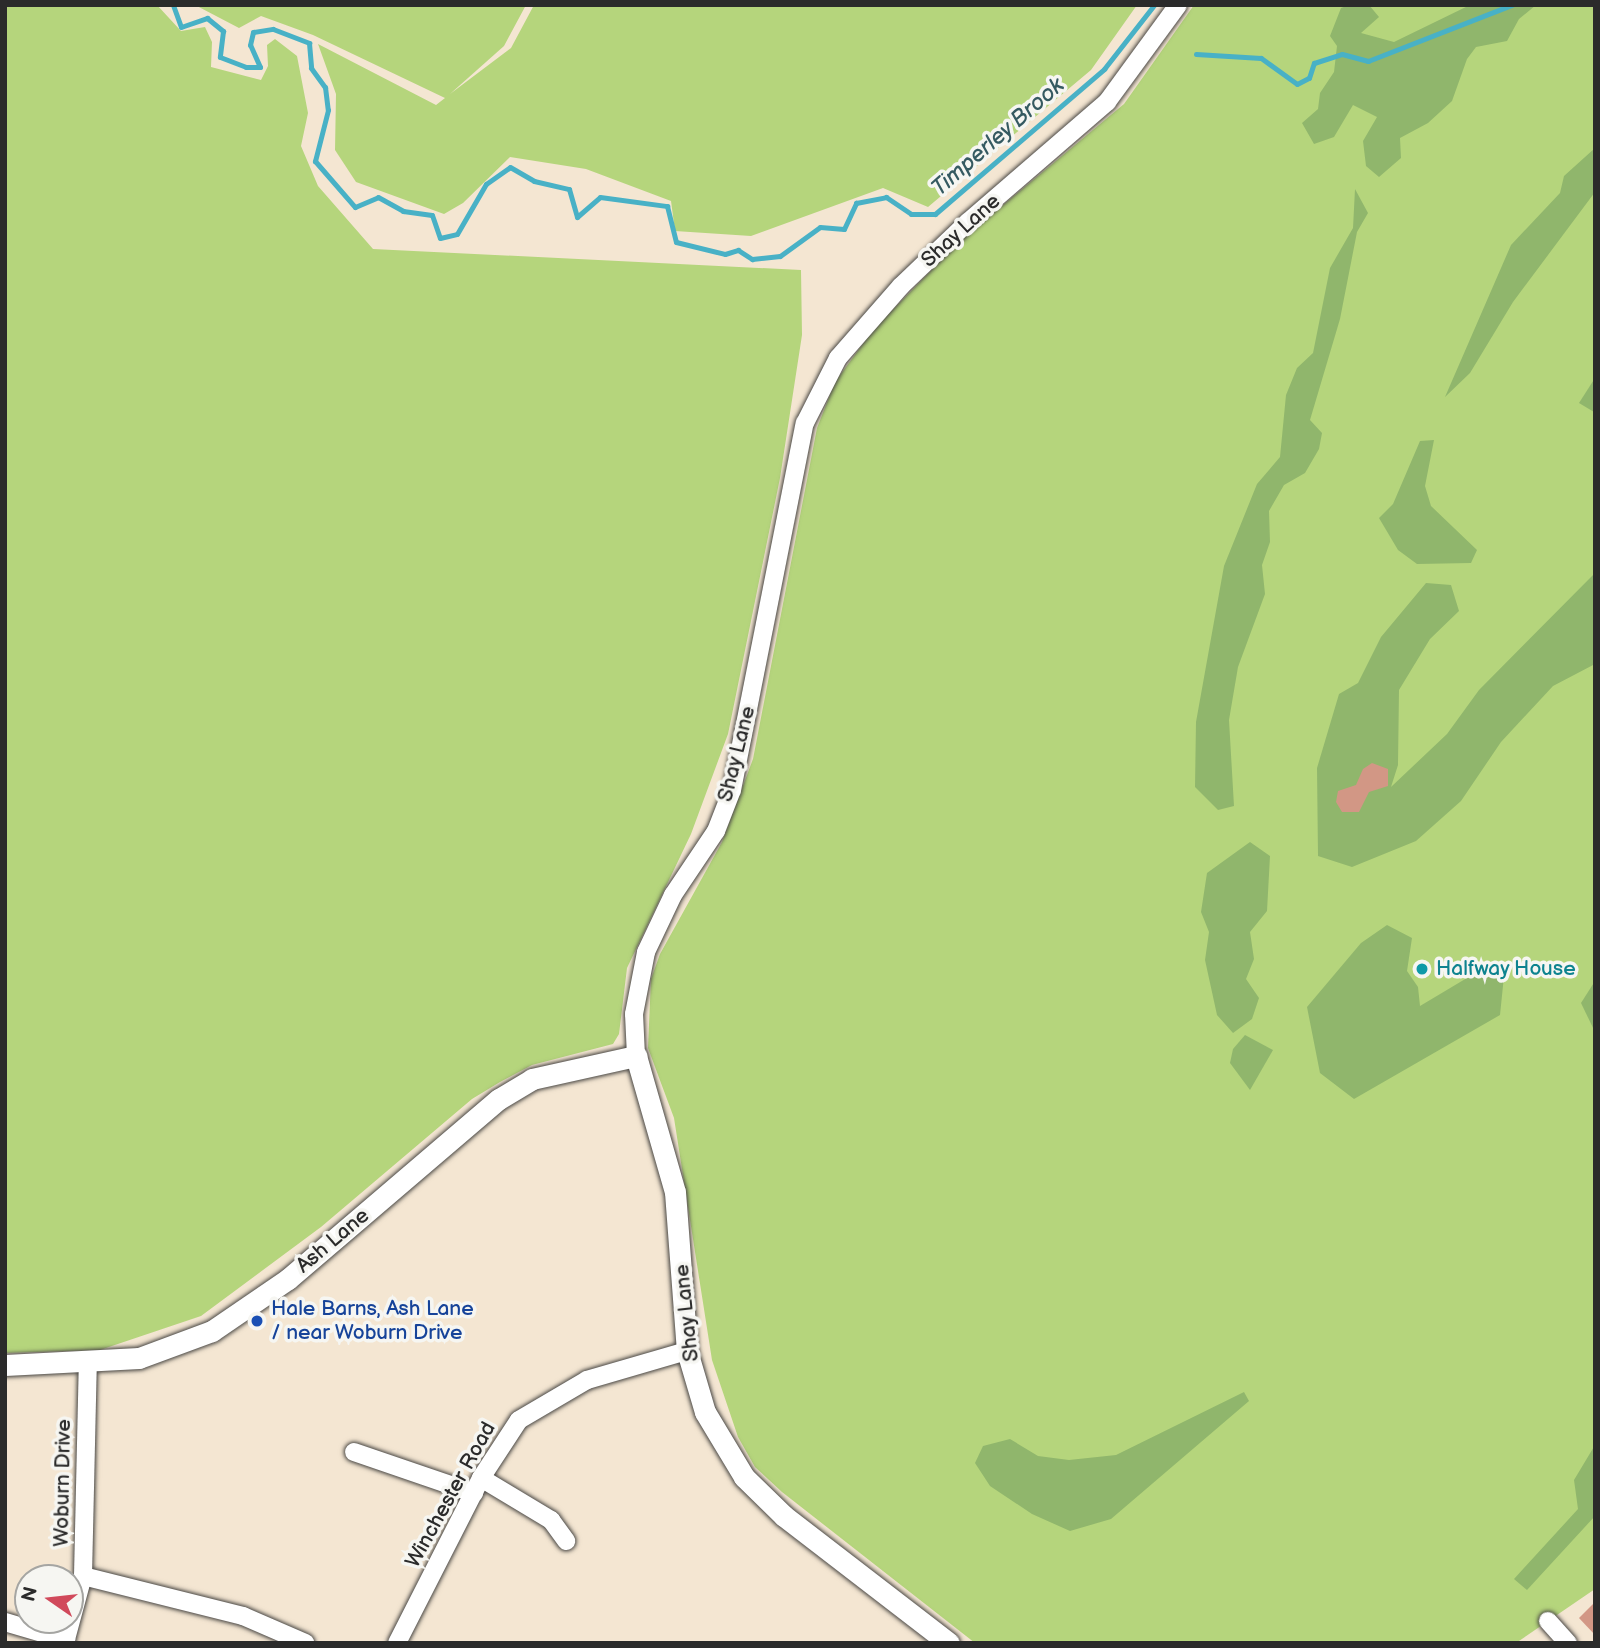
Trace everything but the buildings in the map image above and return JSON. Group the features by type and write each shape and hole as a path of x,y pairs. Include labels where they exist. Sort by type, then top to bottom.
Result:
{"street":[{"name":"Shay Lane","path":"949,1643 784,1516 744,1477 705,1412 687,1351 675,1192 636,1056 634,1014 646,952 673,895 716,831 732,790 805,423 838,358 901,286 968,222 1107,102 1178,5"},
{"name":"Ash Lane","path":"5,1365 88,1363 139,1358 212,1331 288,1279 499,1099 532,1079 636,1056"},
{"name":"Winchester Road","path":"397,1643 477,1486 519,1420 587,1380 687,1351"},
{"name":"Woburn Drive","path":"83,1564 88,1363"},
{"path":"354,1452 477,1486 551,1520 566,1541"},
{"path":"84,1576 190,1601 302,1642"},
{"path":"1548,1621 1568,1643"},
{"path":"5,1622 66,1642"}],"green space":[{"path":"5,5 157,5 181,31 205,27 212,42 211,67 261,80 268,66 267,45 275,39 297,56 308,113 301,146 318,186 373,249 801,270 802,335 780,478 728,734 691,834 627,968 619,1034 613,1044 532,1065 500,1082 472,1099 321,1227 201,1316 100,1350 5,1353"},
{"path":"195,5 526,5 504,46 450,94 511,48 534,5 1137,5 1091,70 928,207 883,188 751,236 675,231 671,201 586,169 510,157 463,203 444,214 356,182 335,150 336,94 318,44 436,105 445,98 313,35 261,16 239,28"},
{"path":"1194,5 1595,5 1595,1589 1516,1643 975,1643 782,1492 755,1467 738,1437 712,1360 674,1118 648,1048 651,979 660,954 722,842 753,759 817,428 835,382 873,330 960,241 1124,104"},
{"path":"1349,5 1369,5 1379,17 1361,33 1394,42 1470,5 1536,5 1519,19 1507,41 1476,47 1467,59 1452,101 1428,123 1400,138 1401,158 1379,177 1366,166 1363,141 1377,117 1353,105 1334,137 1314,144 1302,123 1318,109 1320,93 1334,72 1337,46 1330,36 1341,8"},
{"path":"1595,148 1595,192 1513,302 1470,373 1445,397 1511,245 1560,193 1564,176"},
{"path":"1355,189 1368,213 1357,232 1340,319 1310,420 1322,433 1319,449 1305,473 1284,485 1269,511 1270,542 1262,565 1265,594 1238,667 1229,720 1234,806 1218,810 1195,787 1196,722 1224,566 1257,484 1280,457 1286,395 1297,368 1313,353 1330,268 1353,228"},
{"path":"1595,378 1595,411 1594,412 1579,403"},
{"path":"1434,440 1425,486 1431,506 1477,550 1471,563 1417,564 1398,550 1379,518 1393,504 1420,441"},
{"path":"1595,573 1595,664 1553,686 1501,742 1461,801 1416,841 1352,867 1318,856 1317,768 1339,694 1358,683 1381,637 1426,583 1451,585 1459,611 1430,639 1399,690 1398,765 1391,787 1447,734 1479,690"},
{"path":"1250,842 1270,856 1267,911 1250,932 1254,959 1246,979 1259,998 1252,1019 1233,1033 1217,1015 1205,960 1209,932 1201,912 1207,873"},
{"path":"1387,925 1412,938 1407,971 1418,987 1420,1006 1482,969 1504,976 1500,1015 1354,1099 1320,1073 1307,1007 1361,943"},
{"path":"1595,981 1595,1032 1581,1003"},
{"path":"1245,1035 1273,1050 1250,1090 1230,1063 1233,1049"},
{"path":"1244,1392 1249,1401 1111,1519 1070,1531 1032,1514 990,1486 975,1463 983,1446 1010,1439 1038,1456 1069,1460 1116,1455"},
{"path":"1595,1445 1595,1516 1527,1590 1514,1579 1578,1509 1574,1480"}],"waterway":[{"name":"Timperley Brook","path":"173,5 181,27 207,18 223,31 220,57 246,67 260,67 250,45 253,32 273,29 309,43 311,68 325,87 328,110 315,161 355,207 378,197 403,211 432,215 440,238 457,234 486,184 510,167 534,181 569,189 577,217 600,197 667,206 676,242 725,254 738,250 752,259 780,256 820,227 844,229 856,203 886,197 911,214 935,214 1104,69 1154,5"},
{"path":"1196,54 1261,58 1297,84 1309,78 1314,63 1342,54 1368,61 1512,5"}],"place":[{"name":"Halfway House","path":"1422,969"},
{"name":"Hale Barns, Ash Lane / near Woburn Drive","path":"257,1321"}]}
